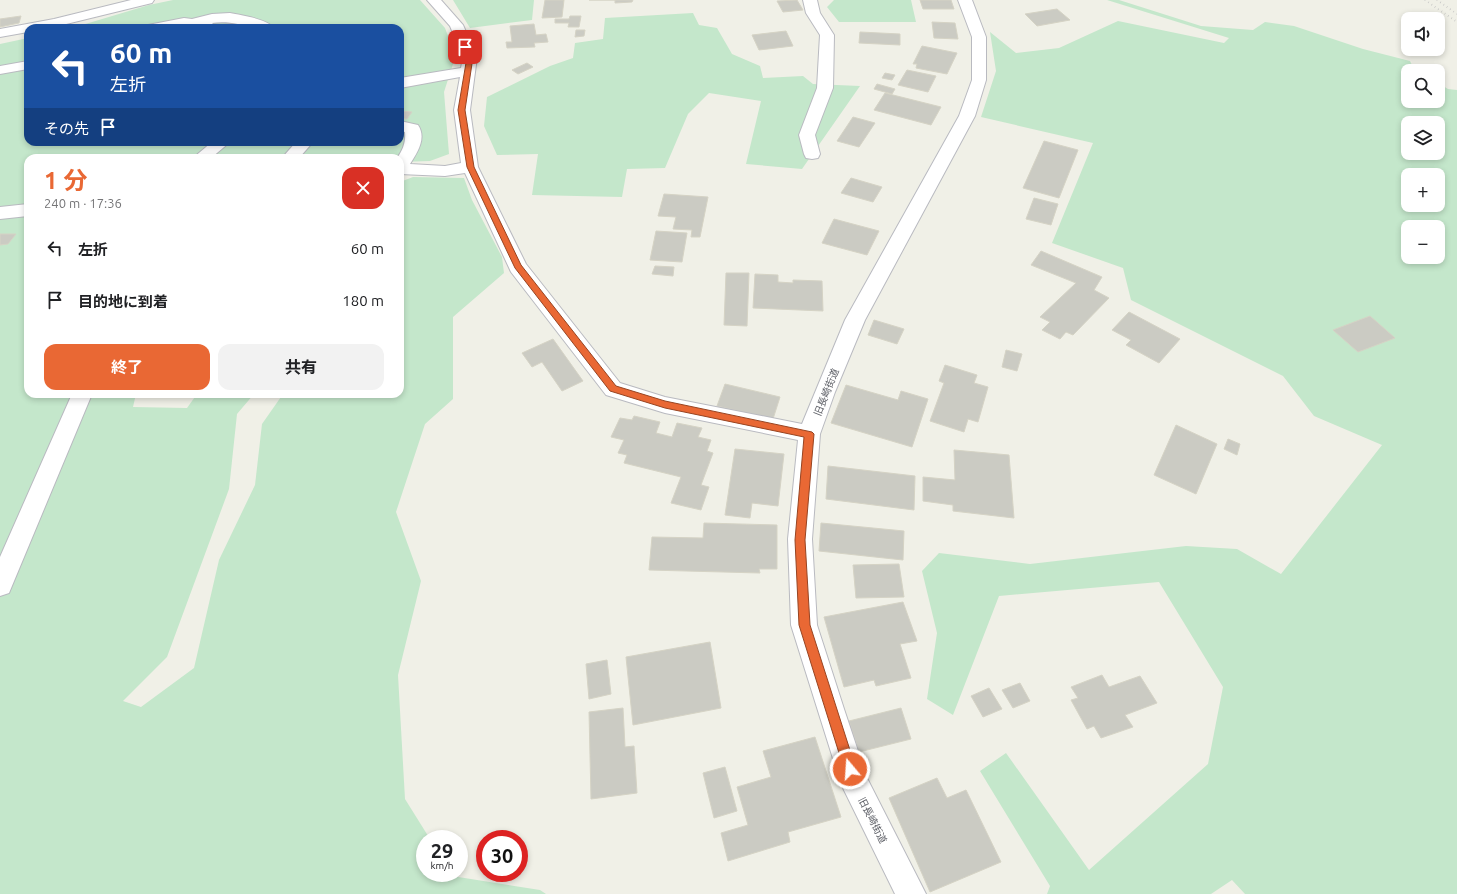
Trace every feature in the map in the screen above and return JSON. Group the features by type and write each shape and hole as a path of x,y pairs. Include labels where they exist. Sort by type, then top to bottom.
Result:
{"street":[{"path":"49,24 147,0"},
{"path":"434,0 456,25 470,57 462,110 470,167 518,266 613,389 665,405 809,434"},
{"path":"810,0 813,12 827,35 825,88 807,135 812,154"},
{"name":"旧長崎街道","path":"906,893 855,784 804,625 800,540 809,434 855,320 967,116 979,80 979,37 965,0"},
{"path":"192,23 212,17 234,17 255,24"},
{"path":"174,24 184,22 204,24"},
{"path":"0,33 24,29"},
{"path":"0,70 24,66"},
{"path":"404,82 469,71"},
{"path":"404,127 412,128 415,135 410,152 404,160"},
{"path":"206,154 217,146"},
{"path":"294,154 301,146"},
{"path":"404,169 445,171 470,167"},
{"path":"0,213 24,210"},
{"path":"0,585 80,398"}],"green space":[{"path":"173,0 420,0 445,28 454,52 453,64 444,92 449,154 430,161 404,162 404,154 24,154 24,398 135,398 133,407 187,408 194,398 251,398 237,414 229,489 167,657 123,701 141,707 194,668 219,560 255,485 262,424 280,398 404,398 404,180 413,177 464,178 472,200 502,257 504,273 453,317 453,399 425,424 396,512 421,581 398,675 405,799 424,830 416,830 416,882 468,882 468,879 476,880 476,882 490,882 540,890 546,894 0,894 0,44 24,39 24,146 404,146 404,24 85,24 149,5"},
{"path":"453,0 534,0 532,20 470,28"},
{"path":"834,0 911,0 916,22 839,22 827,7"},
{"path":"1107,0 1119,0 1201,26 1253,30 1265,22 1294,26 1363,49 1410,61 1412,64 1401,64 1401,108 1445,108 1445,87 1457,90 1457,894 1245,894 1232,880 1211,894 1047,894 1050,886 980,771 1006,753 1089,870 1208,764 1223,687 1159,582 999,596 953,715 927,699 937,633 922,571 939,553 1030,564 1186,546 1237,549 1281,574 1382,445 1314,416 1283,376 1131,300 1123,268 1052,243 1093,143 981,117 996,71 990,32 1016,53 1059,48 1118,21 1224,43 1229,38"},
{"path":"693,13 699,25 717,28 732,54 760,66 763,78 803,76 813,84 860,86 802,169 746,164 761,101 709,93 688,114 665,168 627,169 622,197 532,195 538,154 497,155 484,126 487,97 550,66 573,58 575,43 603,39 605,18"}],"building":[{"path":"545,0 564,0 562,17 542,18"},
{"path":"615,0 633,0 632,2 615,3"},
{"path":"797,0 803,10 783,12 777,1"},
{"path":"920,0 951,0 954,9 923,9"},
{"path":"1057,9 1070,20 1037,26 1025,14"},
{"path":"21,16 19,23 0,27 0,19"},
{"path":"570,16 581,16 579,27 568,27 569,23 555,23 555,19 569,19"},
{"path":"932,22 955,23 958,39 934,38"},
{"path":"534,24 536,35 546,34 548,42 534,43 535,47 507,48 506,42 512,42 510,26"},
{"path":"576,30 585,30 584,36 575,37"},
{"path":"786,31 793,46 759,50 752,35"},
{"path":"860,32 900,34 900,45 859,43"},
{"path":"922,46 957,53 947,74 916,68 917,64 913,64"},
{"path":"527,63 533,67 518,74 512,70"},
{"path":"907,70 936,76 928,92 898,85"},
{"path":"885,73 895,75 892,80 882,78"},
{"path":"877,84 895,89 892,94 874,89"},
{"path":"885,93 941,107 931,125 874,110"},
{"path":"404,111 412,112 407,119 404,119"},
{"path":"853,117 875,123 859,147 837,141"},
{"path":"1044,141 1078,150 1059,198 1023,188"},
{"path":"851,178 882,187 873,202 841,193"},
{"path":"664,194 708,197 700,237 691,237 692,230 673,229 676,217 658,216"},
{"path":"1034,198 1058,204 1051,225 1026,219"},
{"path":"834,219 879,231 867,255 822,243"},
{"path":"656,231 687,233 682,262 650,260"},
{"path":"0,234 16,234 8,244 0,245"},
{"path":"1041,251 1102,277 1094,290 1109,298 1073,335 1066,332 1060,339 1042,330 1050,322 1040,317 1076,283 1031,265"},
{"path":"655,266 674,267 673,276 652,274"},
{"path":"726,273 749,273 747,326 724,325"},
{"path":"755,274 778,275 778,282 793,283 793,280 822,281 823,311 753,308"},
{"path":"1129,312 1180,339 1159,363 1126,345 1131,340 1112,330"},
{"path":"1370,316 1395,338 1358,352 1333,330"},
{"path":"874,320 904,329 897,344 868,335"},
{"path":"553,339 583,381 562,391 542,362 532,367 522,353"},
{"path":"1006,350 1022,354 1017,371 1002,367"},
{"path":"945,365 977,375 974,383 988,387 978,422 968,419 964,432 930,421 944,383 939,381"},
{"path":"725,384 780,397 773,419 717,406"},
{"path":"846,385 898,400 901,391 928,399 912,447 831,423"},
{"path":"634,416 660,422 656,433 672,437 677,423 702,428 698,437 711,440 707,451 713,453 701,485 709,487 701,510 671,503 681,477 624,463 627,455 618,453 624,440 611,437 620,418 632,420"},
{"path":"1176,425 1217,444 1196,494 1154,475"},
{"path":"1228,439 1240,444 1237,455 1224,449"},
{"path":"735,449 784,454 778,506 752,503 750,518 725,515"},
{"path":"954,450 1009,455 1014,518 953,511 953,505 923,501 923,477 955,480"},
{"path":"828,466 915,476 914,510 826,499"},
{"path":"704,523 777,525 777,569 759,569 760,573 649,570 652,537 703,538"},
{"path":"821,523 904,531 903,560 819,551"},
{"path":"899,564 904,597 856,598 853,565"},
{"path":"903,602 917,641 900,644 911,678 876,686 874,680 844,687 824,617"},
{"path":"710,642 721,708 633,725 626,657"},
{"path":"607,660 611,694 589,699 586,664"},
{"path":"1102,675 1109,687 1140,676 1157,703 1125,715 1133,727 1101,738 1094,726 1087,729 1071,700 1078,698 1071,687"},
{"path":"1020,683 1030,701 1013,708 1002,690"},
{"path":"989,688 1002,709 983,717 971,696"},
{"path":"623,708 625,747 634,746 637,793 591,799 589,712"},
{"path":"901,708 911,739 859,752 849,721"},
{"path":"815,737 841,817 788,832 790,842 728,861 721,833 748,825 737,787 771,777 763,751"},
{"path":"725,767 737,811 714,818 703,773"},
{"path":"937,778 947,798 966,790 1001,862 930,892 889,798"}],"railway":[{"path":"1425,0 1457,22"},
{"path":"1437,0 1457,14"}],"route":[{"path":"465,47 470,57 462,110 470,167 518,266 613,389 665,405 809,434 800,540 804,625 850,769"}]}
